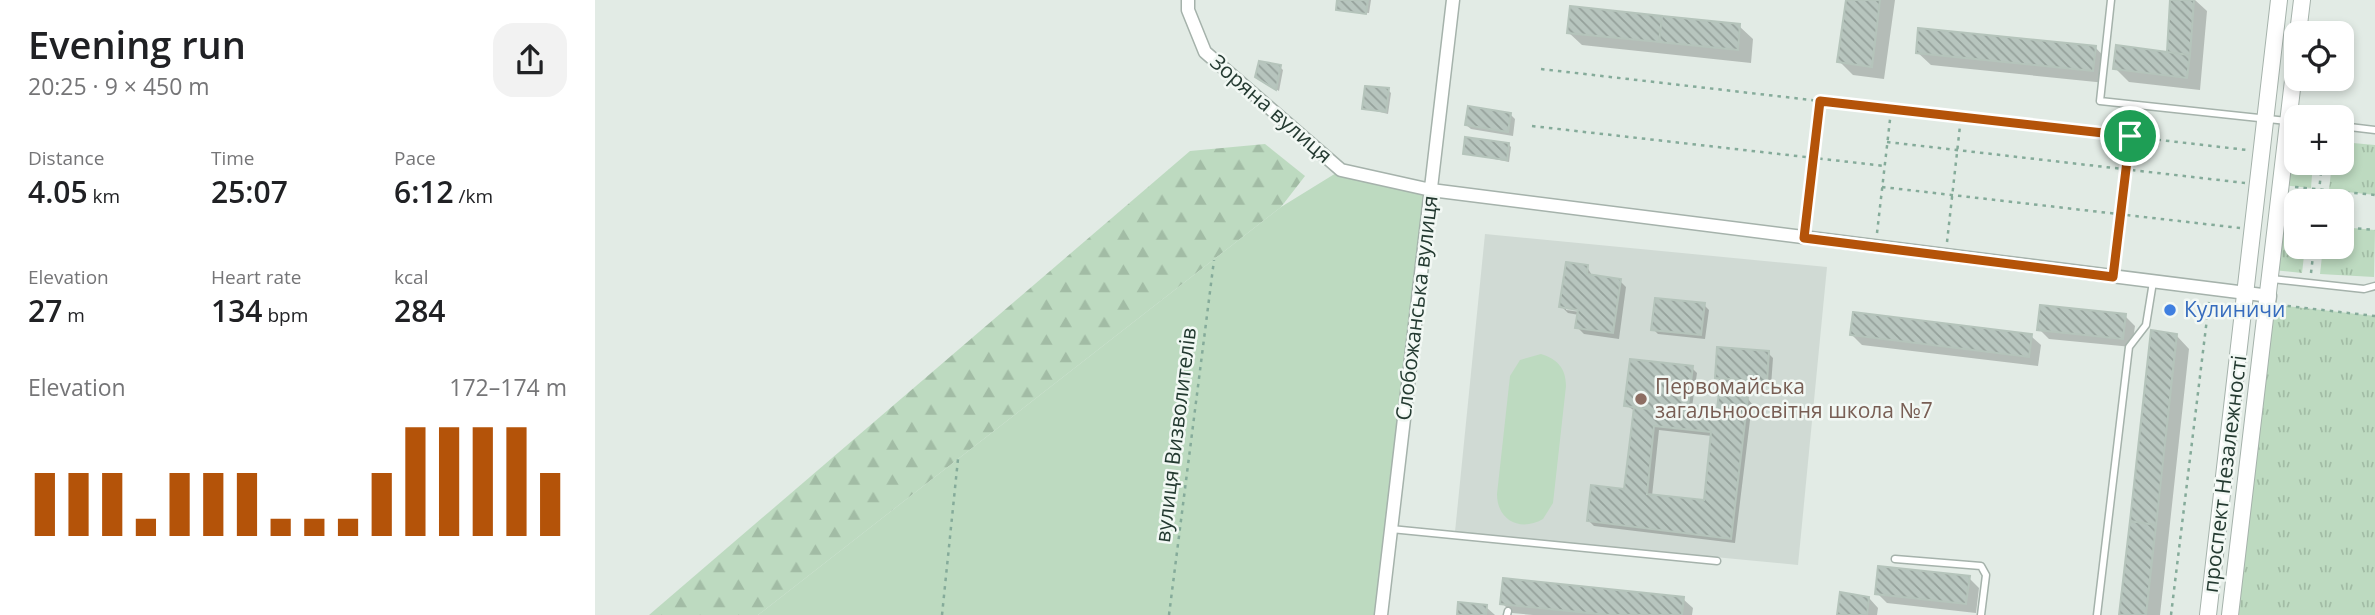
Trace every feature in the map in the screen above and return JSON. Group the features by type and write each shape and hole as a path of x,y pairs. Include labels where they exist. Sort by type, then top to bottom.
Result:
{"street":[{"name":"Зоряна вулиця","path":"1188,0 1188,10 1205,52 1341,170 1431,190 2210,289 2269,300"},
{"name":"Слобожанська вулиця","path":"1381,615 1453,0"},
{"name":"проспект Незалежності","path":"2208,615 2279,0"},
{"path":"2299,21 2302,0"},
{"name":"проспект Незалежності","path":"2230,615 2284,168"}],"lane":[{"path":"2111,0 2100,100 2284,120"},
{"path":"2354,128 2375,130"},
{"path":"2271,279 2364,289 2375,286"},
{"path":"2097,615 2129,347 2146,325 2153,282"},
{"path":"1391,529 1717,561"},
{"path":"1895,559 1982,566 1986,575 1982,615"}],"path":[{"path":"1541,69 2263,151"},
{"path":"1804,238 1820,101"},
{"path":"1875,247 1891,109"},
{"path":"1945,256 1961,117"},
{"path":"1532,126 1885,166"},
{"path":"2113,277 2130,136"},
{"path":"1887,142 2259,185"},
{"path":"2281,185 2375,195"},
{"path":"1882,187 2253,229"},
{"path":"2354,228 2375,230"},
{"path":"2310,283 2313,259"},
{"name":"вулиця Визволителів","path":"1169,615 1214,260"},
{"path":"2171,615 2210,289"},
{"path":"2269,300 2375,316"},
{"path":"942,615 958,459"}],"shaded area":[{"name":"Первомайська загальноосвітня школа №7","path":"1485,234 1827,267 1798,565 1455,532"}],"green space":[{"path":"2354,143 2375,145 2375,195 2354,193 2354,189 2329,189 2331,175 2354,175"},
{"path":"1265,144 1305,176 1281,207 758,615 649,615 1190,151"},
{"path":"2284,155 2284,175 2312,175 2311,188 2281,185"},
{"path":"1341,170 1431,190 1381,615 758,615 1281,207"},
{"path":"2278,220 2284,221 2284,259 2304,259 2302,273 2273,270"},
{"path":"2354,228 2375,230 2374,277 2320,274 2322,259 2354,259"},
{"path":"2269,304 2375,316 2375,615 2233,615"},
{"path":"1541,354 1559,365 1566,380 1553,503 1543,519 1535,523 1519,524 1501,511 1497,494 1510,376 1520,360"}],"building":[{"path":"1337,0 1368,0 1366,14 1336,10"},
{"path":"1846,0 1880,0 1872,67 1837,62"},
{"path":"2170,0 2194,0 2190,55 2167,52"},
{"path":"1570,6 1662,16 1659,42 1567,33"},
{"path":"1662,16 1740,24 1738,50 1659,42"},
{"path":"1918,28 2096,46 2093,71 1916,53"},
{"path":"2116,45 2190,55 2187,78 2113,69"},
{"path":"1259,61 1281,65 1276,90 1255,77"},
{"path":"1365,86 1389,88 1386,112 1362,109"},
{"path":"1468,106 1511,113 1508,132 1465,125"},
{"path":"1465,137 1509,143 1507,160 1463,154"},
{"path":"1566,262 1588,265 1587,274 1621,279 1613,333 1575,328 1578,310 1559,307"},
{"path":"1655,298 1705,303 1701,335 1651,330"},
{"name":"Кулиничи","path":"2166,304 2175,305 2173,316 2165,315"},
{"path":"2040,305 2126,314 2123,339 2037,330"},
{"path":"1853,312 2032,334 2029,357 1850,335"},
{"path":"2151,330 2177,334 2156,525 2130,521"},
{"path":"1717,347 1769,351 1767,382 1715,378"},
{"path":"1630,359 1693,366 1687,414 1624,406"},
{"path":"1719,393 1748,397 1731,539 1587,521 1591,485 1624,489 1634,407 1687,414 1688,405 1717,409","holes":["1654,426 1711,432 1704,500 1647,494"]},
{"path":"2130,521 2156,525 2146,615 2119,615"},
{"path":"1878,566 1970,576 1966,604 1875,594"},
{"path":"1503,578 1684,597 1682,615 1609,615 1500,604"},
{"path":"1840,592 1869,597 1867,615 1837,615"},
{"path":"1458,602 1487,605 1486,615 1457,615"}],"place":[{"name":"Кулиничи","path":"2170,310"},
{"name":"Первомайська загальноосвітня школа №7","path":"1641,399"}],"route":[{"path":"1820,101 2130,136 2113,277 1804,238 1820,101"}]}
